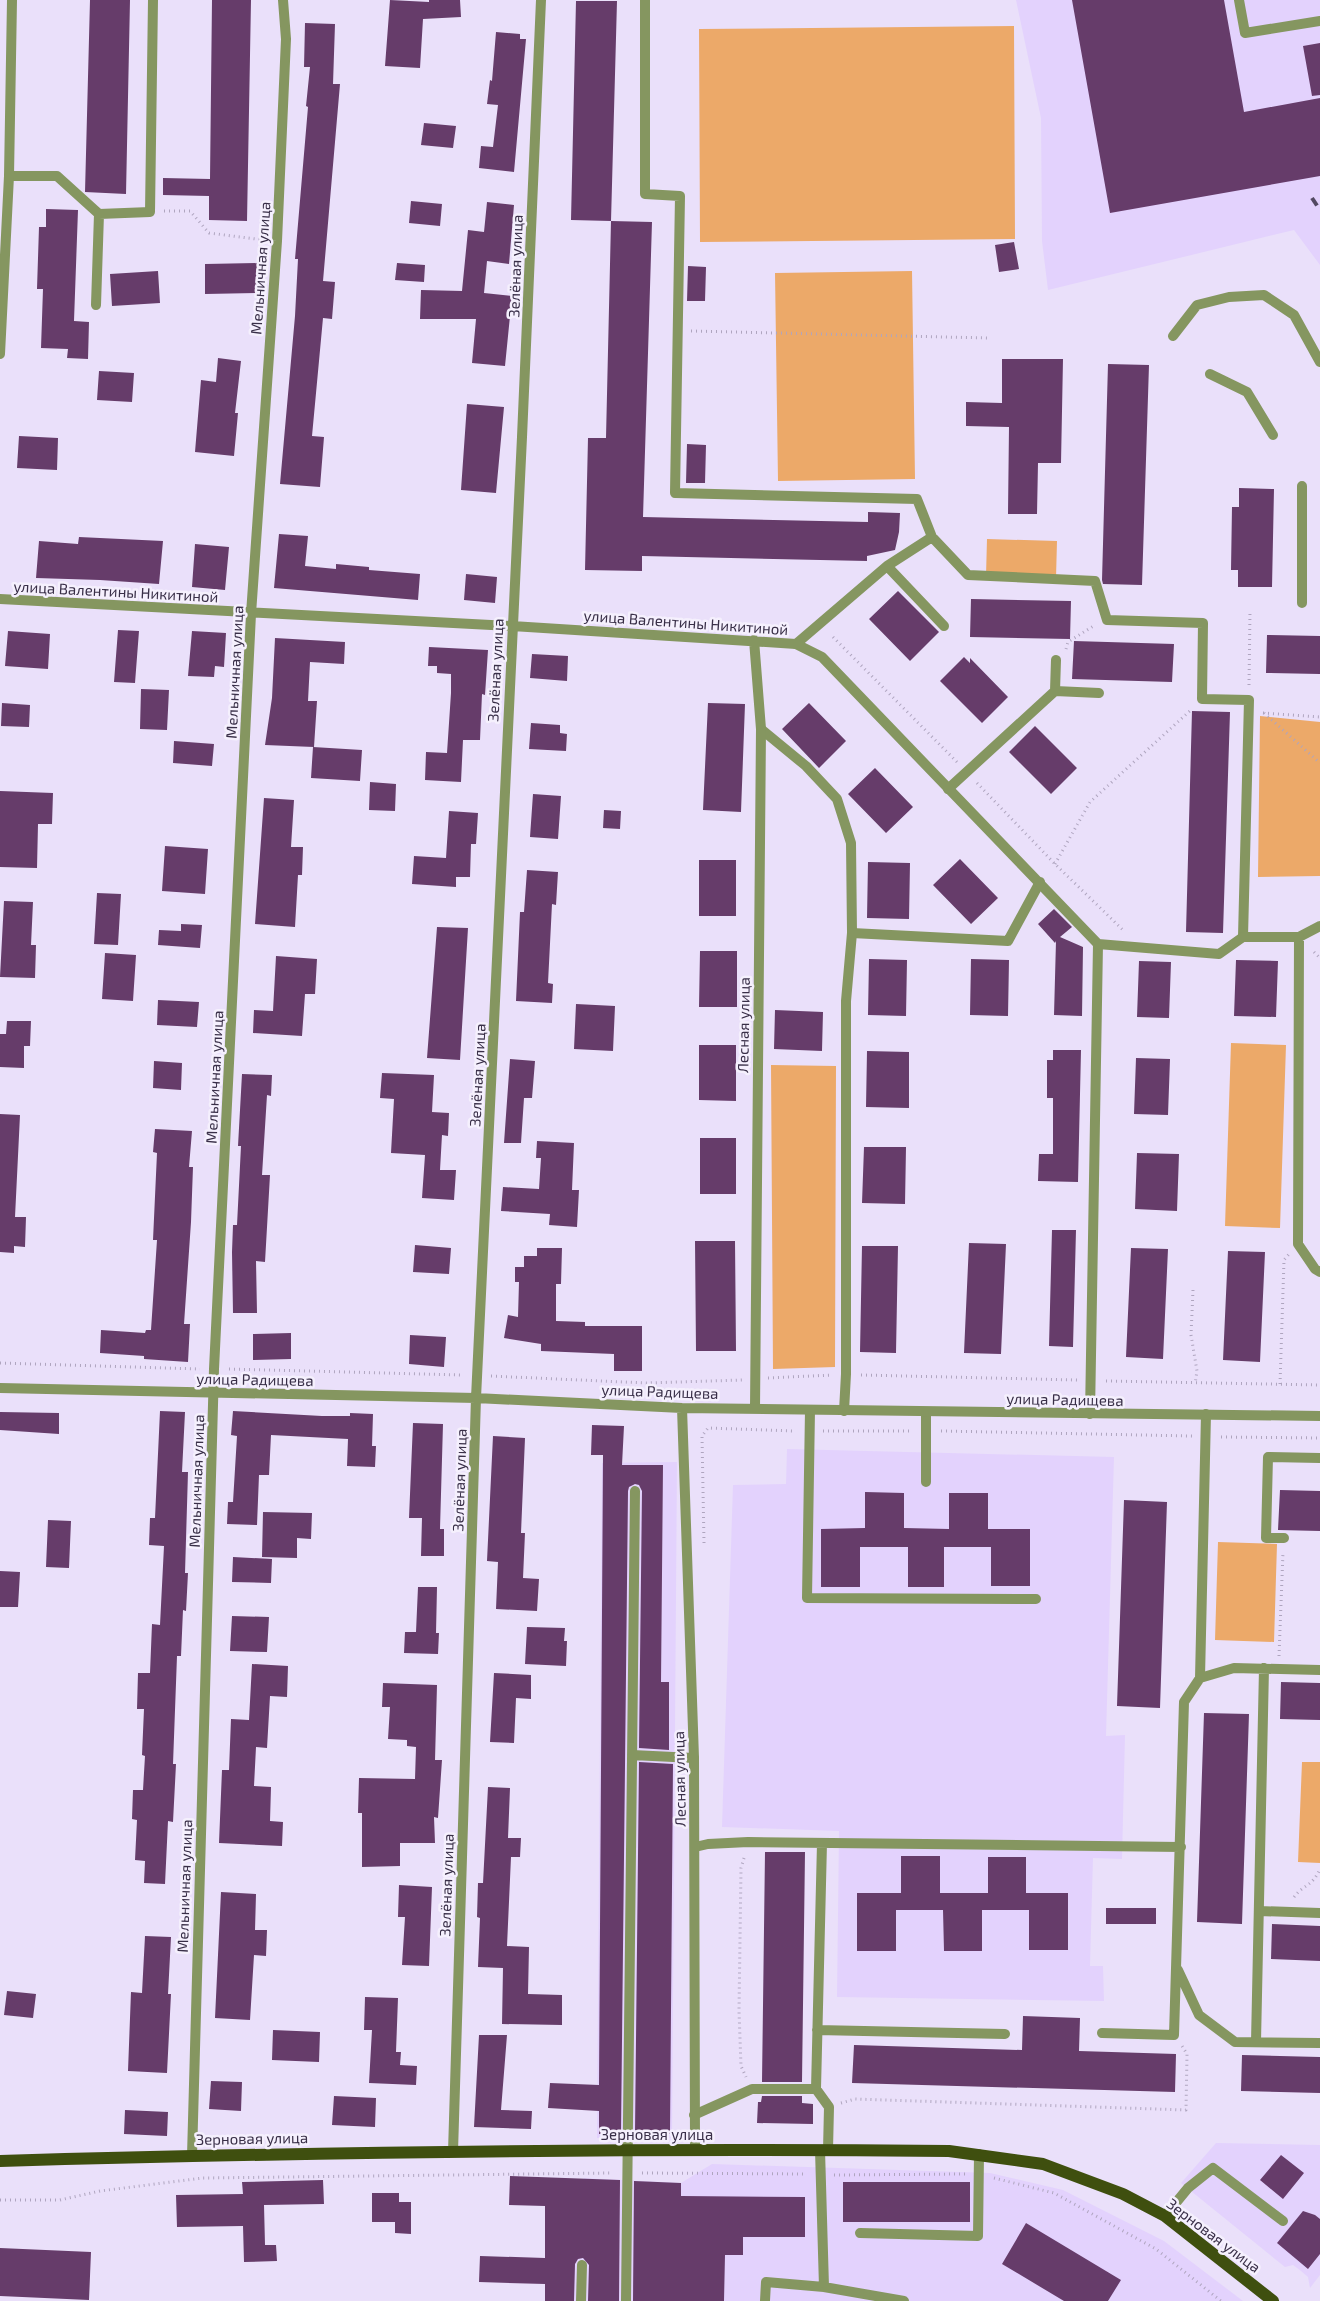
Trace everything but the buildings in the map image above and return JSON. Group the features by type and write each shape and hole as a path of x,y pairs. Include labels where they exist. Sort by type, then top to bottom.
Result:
{"main road":[{"name":"Зерновая улица","path":"0,2161 192,2156 628,2150 949,2151 979,2154 1043,2164 1123,2194 1164,2216 1273,2301"}],"street":[{"path":"0,354 9,176 12,0"},
{"path":"9,176 57,176 99,214 150,212 152,0"},
{"name":"Мельничная улица","path":"192,2156 214,1369 251,614 277,241 286,39 283,0"},
{"name":"Зелёная улица","path":"453,2152 476,1398 541,0"},
{"path":"645,0 645,194 680,196 675,493 917,499 932,537 968,575 1095,581 1107,620 1203,623 1202,699 1249,700 1243,937"},
{"path":"1239,0 1245,33 1320,21"},
{"path":"96,305 99,214"},
{"path":"1173,336 1197,304 1229,297 1264,295 1294,315 1320,362"},
{"path":"1210,374 1247,392 1273,435"},
{"path":"1302,486 1302,603"},
{"path":"796,644 887,566 932,537"},
{"path":"887,566 944,626"},
{"name":"улица Валентины Никитиной","path":"0,599 251,614 512,626 796,644 822,658 1098,944"},
{"name":"Лесная улица","path":"754,640 761,729 755,1409"},
{"path":"1055,691 1056,660"},
{"path":"948,788 1055,691 1099,693"},
{"path":"761,729 806,766 837,799 850,843 852,933 846,1001 846,1374 844,1410"},
{"path":"852,933 1008,941 1040,882"},
{"path":"1090,1414 1098,944 1219,954 1243,937 1299,937 1320,926"},
{"path":"1299,937 1298,1244 1315,1270 1320,1272"},
{"name":"улица Радищева","path":"0,1388 476,1398 682,1408 1320,1416"},
{"name":"Лесная улица","path":"682,1408 694,1758 695,2150"},
{"path":"810,1410 807,1598 1036,1600"},
{"path":"926,1412 926,1482"},
{"path":"1102,2034 1174,2035 1184,1702 1200,1678 1206,1414"},
{"path":"1284,1538 1266,1538 1268,1457 1320,1458"},
{"path":"626,2301 635,1491"},
{"path":"1200,1678 1234,1668 1320,1670"},
{"path":"1256,2042 1264,1668"},
{"path":"632,1755 694,1758"},
{"path":"695,1847 708,1844 748,1842 1181,1847"},
{"path":"822,1843 816,2089 829,2106 824,2150 824,2287"},
{"path":"1259,1911 1320,1913"},
{"path":"1177,1967 1200,2015 1235,2042 1320,2043"},
{"path":"818,2030 1005,2034"},
{"path":"694,2115 752,2090 816,2089"},
{"path":"860,2233 978,2236 979,2154"},
{"path":"1164,2216 1188,2188 1213,2168 1283,2221"},
{"path":"580,2301 582,2265"},
{"path":"765,2301 766,2282 824,2287 904,2301"}],"path":[{"path":"150,212 190,211 209,233 277,241"},
{"path":"678,331 988,338"},
{"path":"1250,610 1249,700 1320,763"},
{"path":"1056,660 1061,657 1068,642 1082,632 1107,620"},
{"path":"833,637 1123,931 1132,931"},
{"path":"1055,864 1090,802 1202,699"},
{"path":"1263,713 1320,717"},
{"path":"1280,1384 1284,1260 1298,1244"},
{"path":"1193,1290 1191,1335 1196,1371 1195,1384"},
{"path":"0,1363 478,1375 646,1383 846,1374 1195,1384 1320,1385"},
{"path":"1267,1415 1268,1457"},
{"path":"1278,1669 1284,1538"},
{"path":"748,1842 742,1868 739,2011 741,2066 752,2090"},
{"path":"1284,1912 1298,1892 1315,1881 1320,1869"},
{"path":"829,2106 855,2099 1186,2110 1187,2054 1174,2035"}],"shaded area":[{"path":"1016,0 1320,0 1320,265 1294,230 1048,290 1042,241 1041,118"},
{"path":"1014,26 1015,239 700,242 699,29"},
{"path":"912,271 915,479 778,481 775,273"},
{"path":"987,539 1057,541 1056,578 986,576"},
{"path":"1260,716 1320,722 1320,876 1258,877"},
{"path":"1231,1043 1286,1045 1280,1228 1225,1226"},
{"path":"771,1065 836,1066 835,1367 773,1369"},
{"path":"787,1449 1114,1457 1106,1736 1125,1735 1122,1859 1093,1858 1090,1966 1103,1966 1104,2001 837,1997 839,1831 722,1827 733,1485 786,1484"},
{"path":"677,1462 672,2138 597,2138 602,1463"},
{"path":"1218,1542 1277,1544 1274,1642 1215,1640"},
{"path":"1302,1762 1320,1762 1320,1863 1298,1862"},
{"path":"1216,2143 1320,2145 1320,2275 1310,2288 1308,2277 1301,2271 1293,2265 1285,2267 1181,2183"},
{"path":"712,2164 990,2173 1063,2190 1164,2241 1243,2301 545,2301 545,2225 583,2225 584,2178 681,2183"}],"railway":[{"path":"1312,198 1320,210"}]}
